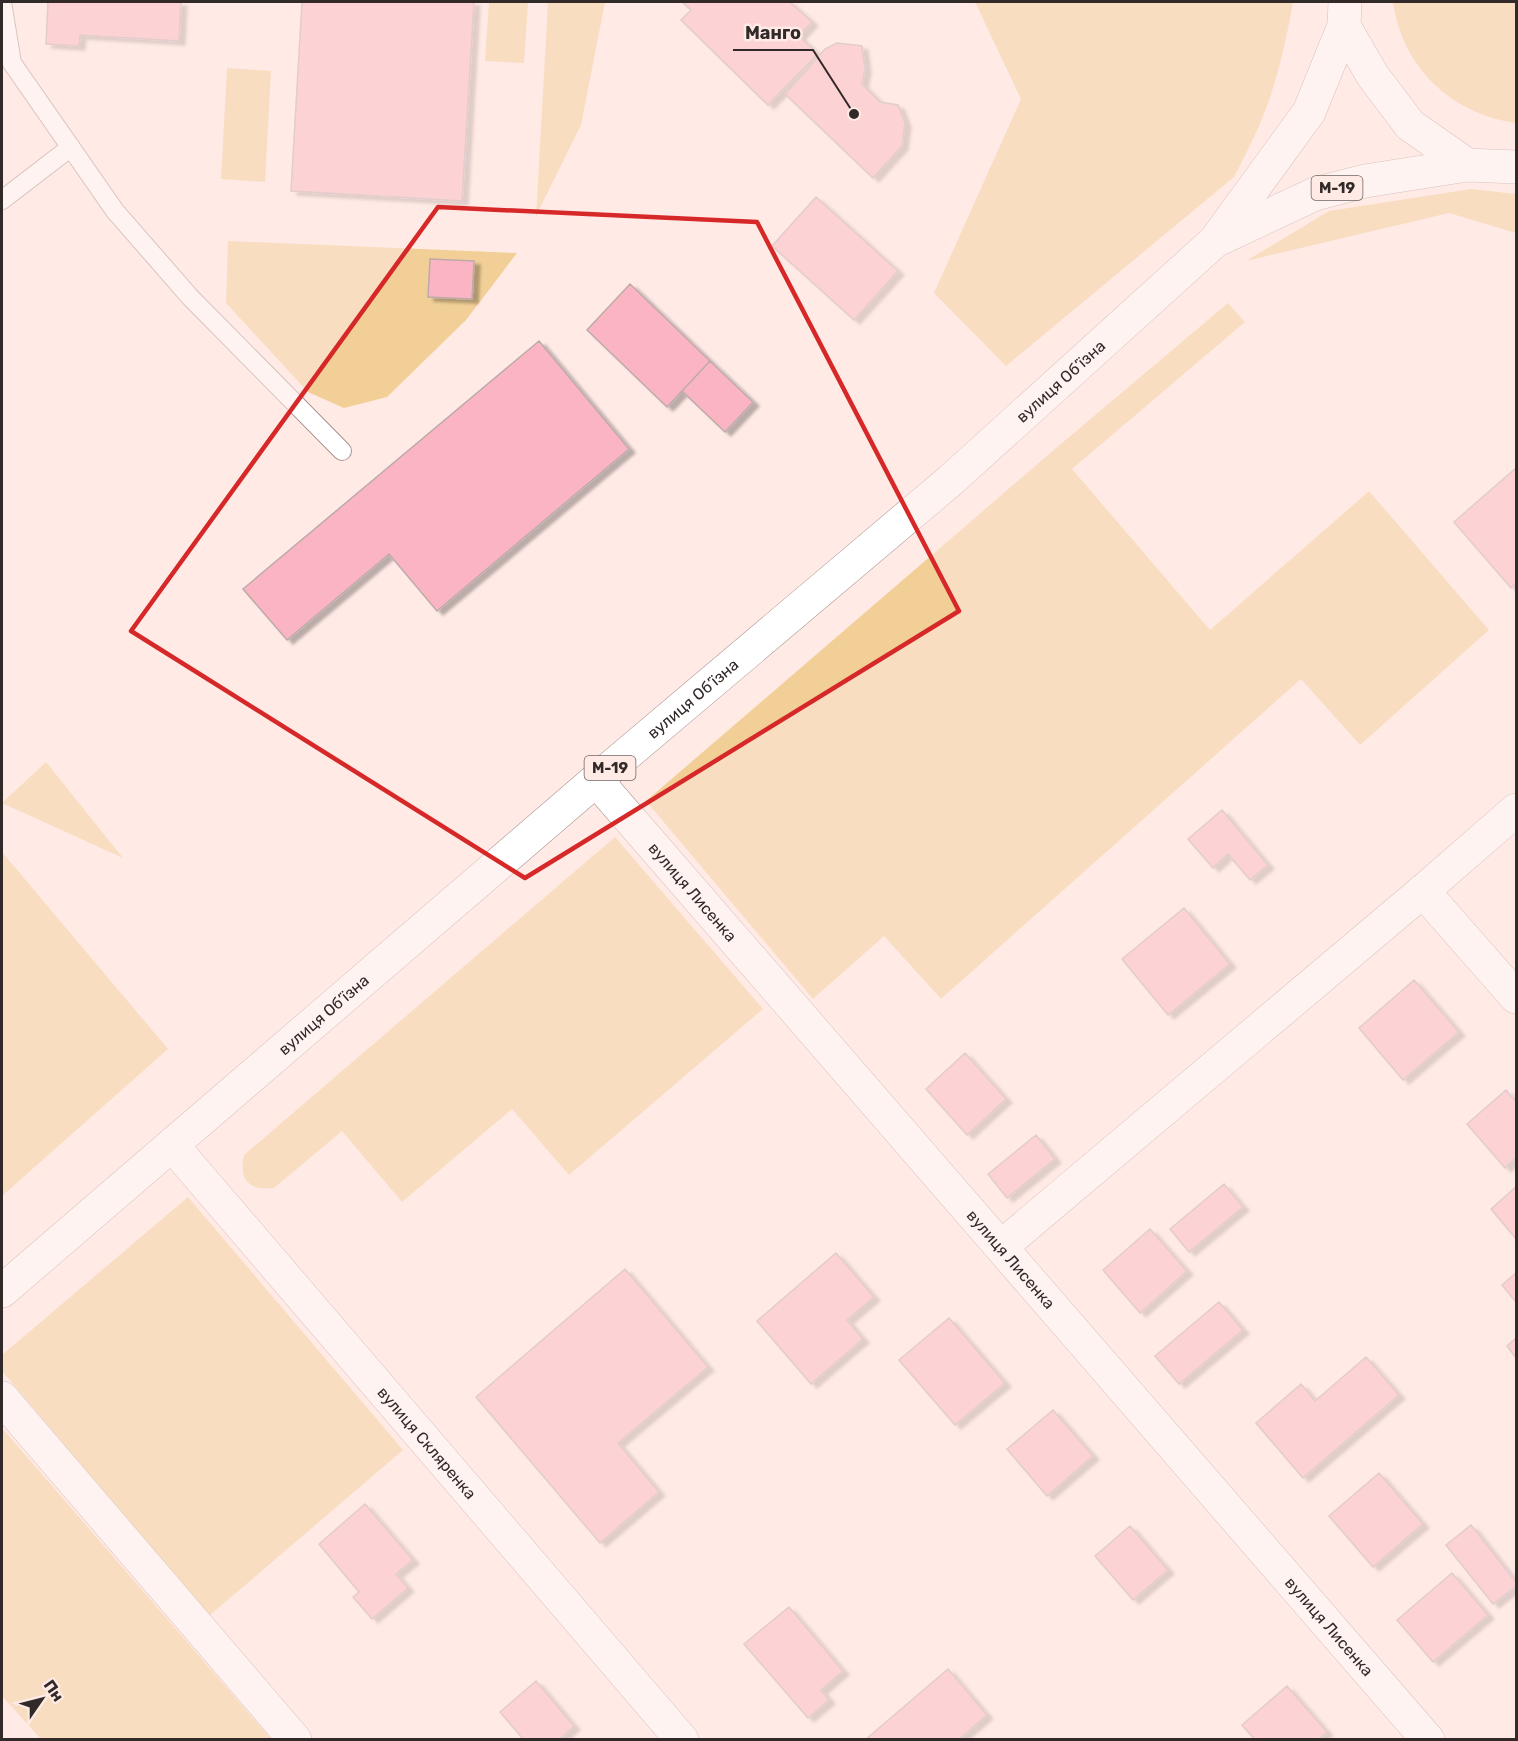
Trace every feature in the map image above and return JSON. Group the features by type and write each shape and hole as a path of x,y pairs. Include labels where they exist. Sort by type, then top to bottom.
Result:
{"main road":[{"name":"М-19","path":"1345,14 1373,76 1410,125 1467,165"},
{"name":"М-19","path":"1215,241 1309,112 1345,14"},
{"name":"М-19","path":"1215,241 1315,194 1365,181 1467,165 1516,168"},
{"name":"вулиця Об’їзна","path":"2,1291 596,780 951,480 1215,241"},
{"name":"вулиця Лисенка","path":"596,780 1428,1740"},
{"path":"1002,1246 1424,891 1516,810"},
{"path":"1424,891 1516,997"},
{"name":"вулиця Скляренка","path":"172,1145 682,1740"},
{"path":"2,1398 295,1740"}],"lane":[{"path":"2,2 12,63 115,211 190,297 342,452"},
{"path":"2,200 70,147"}],"highlighted area":[{"path":"438,207 757,222 959,611 525,878 131,631"}],"shaded area":[{"path":"489,2 528,2 524,63 485,61"},
{"path":"548,2 605,2 581,125 536,216"},
{"path":"975,2 1293,2 1282,56 1269,100 1256,133 1234,177 1006,366 934,293 1021,99"},
{"path":"1393,2 1516,2 1516,123 1492,118 1471,109 1451,98 1434,84 1407,47 1398,25"},
{"path":"227,68 271,71 265,182 221,179"},
{"path":"1471,189 1516,194 1516,233 1449,213 1246,261 1329,211"},
{"path":"228,241 517,253 466,320 387,397 344,408 308,392 226,303"},
{"path":"1228,303 1245,322 1072,469 1210,630 1369,491 1489,630 1360,745 1301,679 941,999 884,936 813,999 646,801"},
{"path":"46,762 123,858 2,803"},
{"path":"615,837 763,1009 569,1175 512,1109 402,1202 342,1131 274,1188 258,1188 247,1182 243,1171 244,1155"},
{"path":"2,852 168,1049 2,1196"},
{"path":"188,1197 403,1450 209,1616 2,1371 2,1355"},
{"path":"2,1428 271,1739 41,1739 2,1696"}],"building":[{"path":"48,2 181,2 179,41 80,35 79,46 46,44"},
{"path":"302,2 474,2 462,201 291,191"},
{"path":"682,2 790,2 812,22 799,36 818,54 768,105 681,20 691,10"},
{"path":"837,43 862,46 865,69 862,84 880,102 898,105 905,123 902,146 873,178 785,94 825,49"},
{"path":"816,197 898,271 854,320 772,246"},
{"path":"430,259 474,261 472,299 428,297"},
{"path":"630,284 710,361 667,407 587,330"},
{"path":"539,341 629,449 437,611 389,554 287,640 243,589"},
{"path":"710,361 753,402 725,432 682,391"},
{"path":"1516,468 1516,583 1511,588 1454,522"},
{"path":"1222,810 1268,865 1250,880 1228,854 1213,868 1188,839"},
{"path":"1184,908 1230,964 1168,1015 1122,959"},
{"path":"1414,980 1459,1032 1403,1080 1359,1028"},
{"path":"965,1053 1006,1099 967,1135 926,1089"},
{"path":"1506,1090 1516,1102 1516,1157 1505,1168 1467,1124"},
{"path":"1036,1135 1055,1159 1007,1198 988,1174"},
{"path":"1224,1184 1243,1207 1189,1252 1170,1229"},
{"path":"1516,1187 1516,1239 1491,1209"},
{"path":"1150,1229 1187,1271 1140,1313 1103,1270"},
{"path":"836,1253 874,1297 847,1320 863,1339 811,1384 757,1321"},
{"path":"625,1269 708,1367 618,1443 659,1492 600,1543 476,1397"},
{"path":"1516,1273 1516,1302 1502,1285"},
{"path":"1219,1302 1243,1330 1179,1384 1155,1356"},
{"path":"949,1318 1005,1383 955,1425 899,1360"},
{"path":"1516,1338 1516,1358 1507,1346"},
{"path":"1366,1357 1399,1395 1303,1478 1256,1423 1301,1384 1315,1401"},
{"path":"1053,1410 1093,1456 1047,1496 1007,1449"},
{"path":"1379,1473 1423,1524 1373,1567 1329,1516"},
{"path":"365,1504 413,1560 396,1574 408,1588 372,1619 353,1597 359,1592 319,1544"},
{"path":"1471,1525 1516,1582 1516,1586 1493,1604 1446,1545"},
{"path":"1130,1526 1168,1570 1133,1600 1095,1556"},
{"path":"1452,1573 1488,1615 1433,1662 1397,1620"},
{"path":"789,1607 843,1671 821,1690 829,1700 808,1718 744,1644"},
{"path":"948,1669 987,1715 958,1740 865,1740"},
{"path":"536,1681 574,1726 559,1740 524,1740 500,1712"},
{"path":"1287,1686 1327,1732 1318,1740 1255,1740 1242,1725"}],"place":[{"name":"Манго","path":"854,114"}]}
